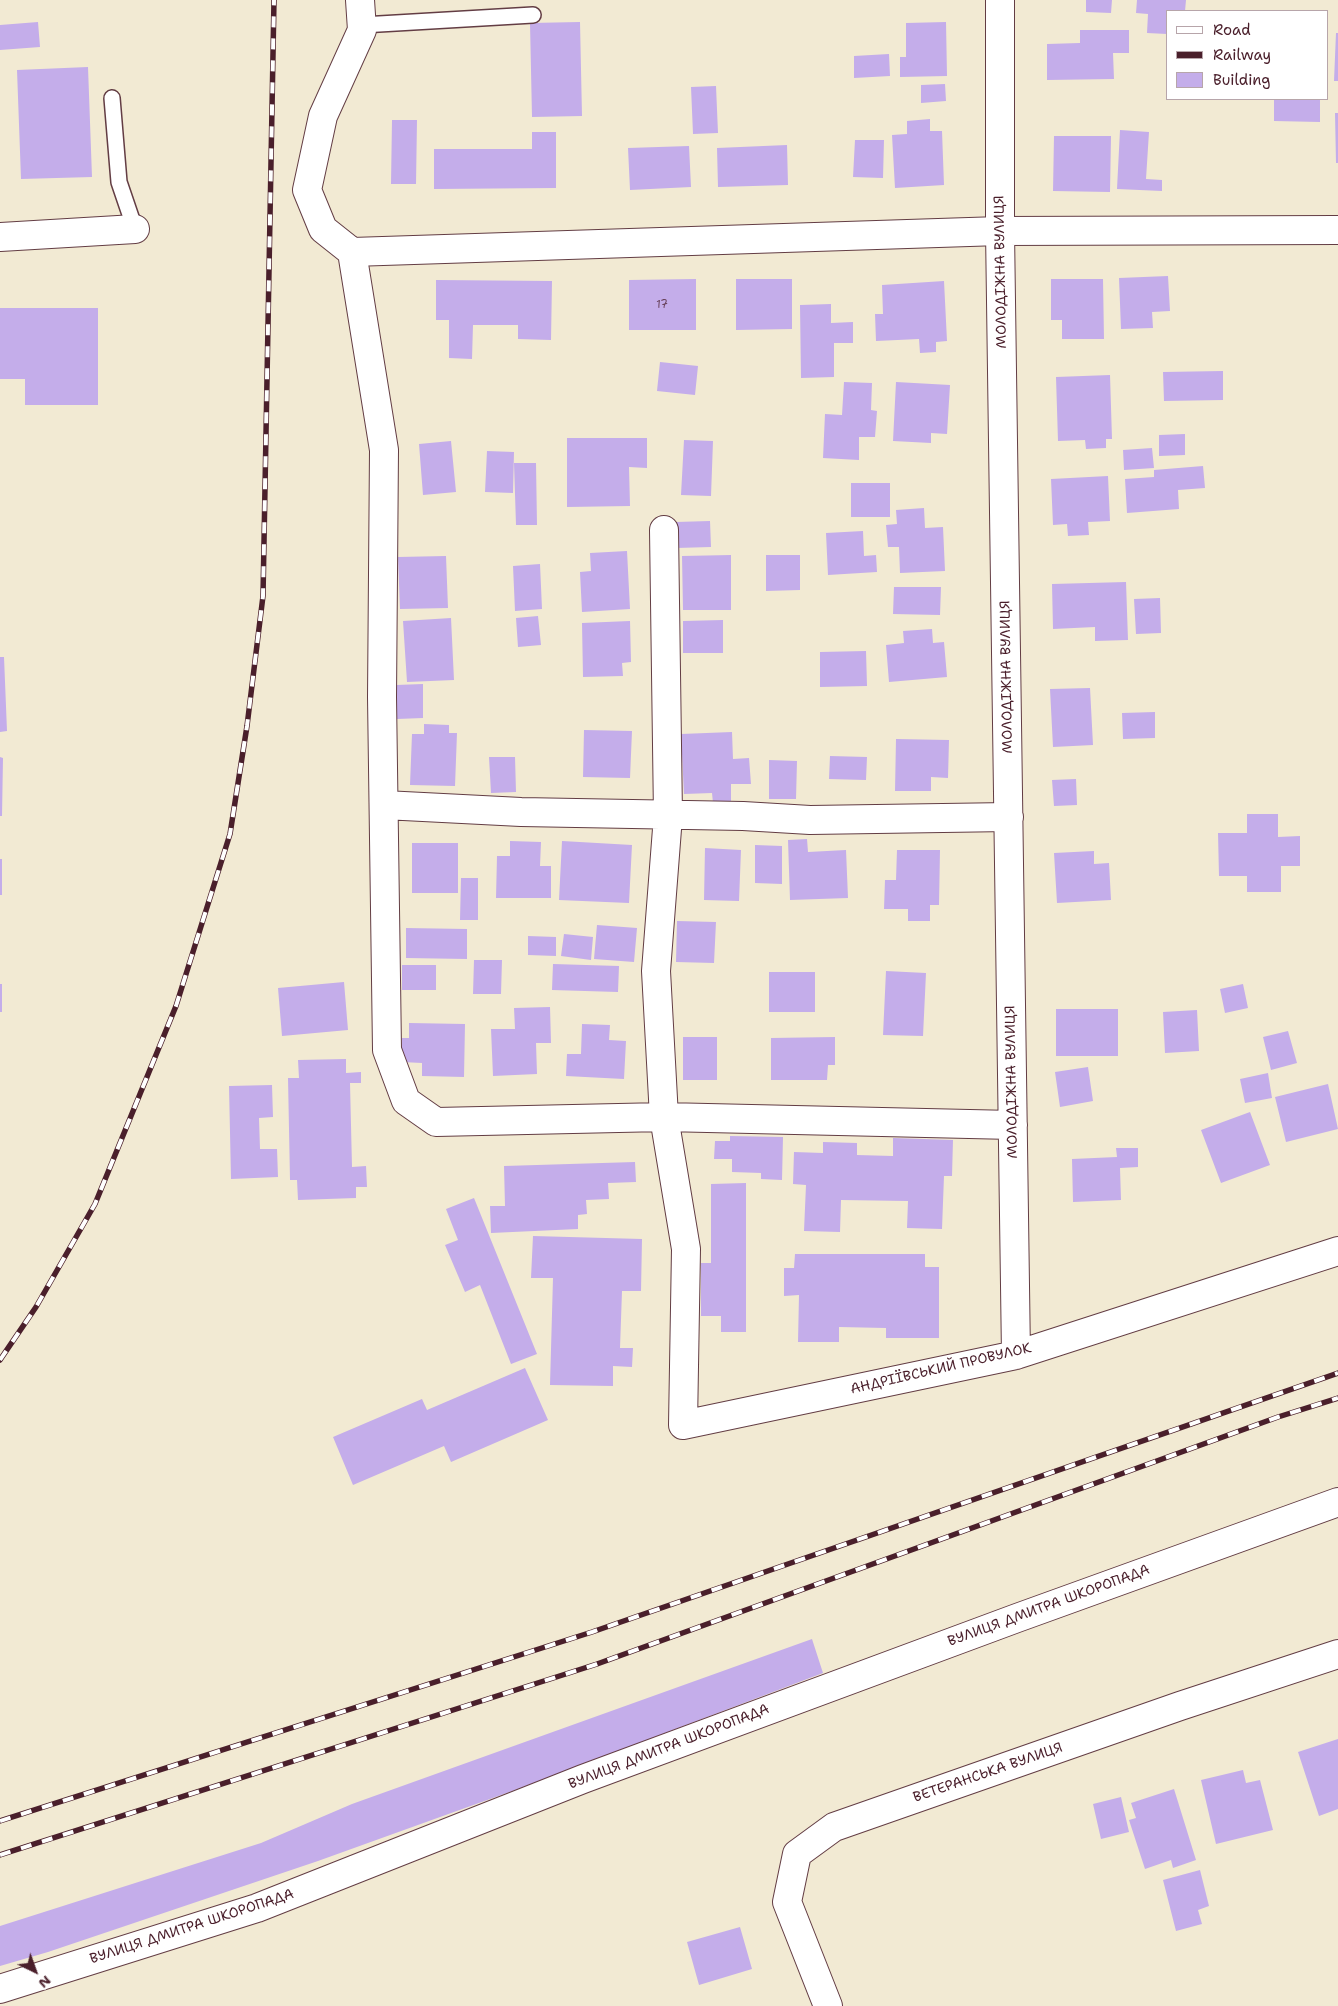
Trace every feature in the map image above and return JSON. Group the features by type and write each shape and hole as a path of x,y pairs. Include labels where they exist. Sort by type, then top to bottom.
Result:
{"street":[{"name":"МОЛОДІЖНА ВУЛИЦЯ","path":"1000,0 1000,231 1016,1355"},
{"path":"361,12 362,30 323,116 307,190 323,229 352,252 1000,231 1338,230"},
{"path":"0,237 135,229"},
{"path":"352,252 384,450 386,1050 406,1101 436,1122 664,1117 1013,1125"},
{"path":"664,530 668,816 656,971 664,1117"},
{"path":"384,805 521,812 743,816 810,820 1009,818"},
{"name":"АНДРІЇВСЬКИЙ ПРОВУЛОК","path":"664,1117 686,1248 683,1425 1016,1355 1338,1252"},
{"name":"ВУЛИЦЯ ДМИТРА ШКОРОПАДА","path":"0,1989 256,1908 584,1779 1017,1618 1338,1502"},
{"name":"ВЕТЕРАНСЬКА ВУЛИЦЯ","path":"828,2006 786,1902 797,1854 834,1827 1180,1706 1338,1654"}],"lane":[{"path":"361,12 533,14"},
{"path":"112,98 119,182 135,229"}],"building":[{"path":"1086,0 1112,0 1111,13 1086,12"},
{"path":"1137,0 1186,0 1185,10 1166,10 1166,34 1147,33 1148,14 1136,13"},
{"path":"38,22 40,47 0,50 0,25"},
{"path":"580,22 582,116 532,117 530,23"},
{"path":"946,22 947,76 900,77 900,57 906,57 906,23"},
{"path":"1080,30 1129,30 1129,53 1113,53 1114,79 1047,80 1047,44 1080,43"},
{"path":"1336,33 1338,33 1338,81 1334,81"},
{"path":"889,54 890,76 854,78 854,56"},
{"path":"88,67 92,177 21,179 17,70"},
{"path":"945,84 946,101 921,103 921,85"},
{"path":"716,86 718,133 693,134 691,87"},
{"path":"1274,100 1320,100 1320,122 1274,121"},
{"path":"1335,113 1338,113 1338,163 1336,163"},
{"path":"930,119 930,131 942,131 944,185 895,188 892,135 907,134 907,121"},
{"path":"392,120 417,120 416,184 391,184"},
{"path":"1120,130 1149,132 1146,179 1162,180 1162,191 1117,189"},
{"path":"532,132 556,132 556,188 434,189 434,149 532,149"},
{"path":"1054,136 1111,136 1110,192 1053,191"},
{"path":"855,140 884,140 883,178 853,177"},
{"path":"787,145 788,185 718,187 717,148"},
{"path":"689,146 691,187 630,190 628,148"},
{"path":"1168,276 1170,311 1152,312 1153,328 1121,329 1119,278"},
{"path":"696,279 696,330 629,330 629,280"},
{"path":"736,279 792,279 792,329 736,330"},
{"path":"1051,279 1103,279 1104,339 1062,339 1062,320 1051,320"},
{"path":"436,280 552,281 551,340 518,339 518,325 473,325 472,359 449,358 449,320 436,320"},
{"path":"944,281 947,341 936,342 936,352 920,353 919,339 876,341 875,314 883,314 882,285"},
{"path":"831,304 831,323 853,322 853,343 834,343 834,377 801,378 800,305"},
{"path":"0,308 98,308 98,405 25,405 25,379 0,379"},
{"path":"660,362 698,366 695,395 657,391"},
{"path":"1223,371 1223,400 1164,401 1163,372"},
{"path":"1110,375 1112,439 1106,439 1106,448 1086,449 1085,440 1058,441 1056,377"},
{"path":"844,382 872,383 871,410 877,411 875,437 859,437 859,460 823,458 825,414 842,415"},
{"path":"896,382 950,385 947,434 931,433 931,443 893,441"},
{"path":"1185,434 1185,455 1159,456 1159,435"},
{"path":"567,438 647,438 647,468 629,467 630,506 567,507"},
{"path":"684,440 713,441 711,496 681,495"},
{"path":"451,441 456,492 423,495 419,444"},
{"path":"1152,448 1154,468 1124,470 1123,450"},
{"path":"487,451 514,452 513,493 485,492"},
{"path":"514,463 536,463 537,525 516,525"},
{"path":"1203,466 1205,488 1178,490 1179,509 1127,513 1125,479 1154,477 1154,470"},
{"path":"1108,476 1110,521 1088,522 1089,535 1068,536 1067,524 1053,525 1051,479"},
{"path":"851,483 890,483 890,517 851,517"},
{"path":"924,508 925,528 943,527 945,571 900,573 899,547 888,547 886,525 897,524 896,510"},
{"path":"710,521 711,547 676,548 676,522"},
{"path":"863,531 864,556 876,555 877,572 828,575 826,533"},
{"path":"627,551 630,609 582,612 580,572 591,571 590,553"},
{"path":"731,555 731,610 683,610 682,556"},
{"path":"766,555 800,555 800,590 766,591"},
{"path":"446,556 448,608 400,609 398,557"},
{"path":"540,564 542,609 515,611 513,566"},
{"path":"1126,582 1128,640 1095,641 1095,627 1053,629 1052,584"},
{"path":"894,587 941,587 940,615 893,614"},
{"path":"1160,598 1161,633 1136,634 1134,599"},
{"path":"538,616 541,645 518,647 516,618"},
{"path":"451,618 454,680 407,682 403,621"},
{"path":"723,620 723,653 683,653 683,621"},
{"path":"630,621 631,662 622,663 623,676 583,677 582,623"},
{"path":"932,629 933,643 944,642 947,677 889,682 886,645 904,643 903,631"},
{"path":"866,651 867,686 820,687 820,652"},
{"path":"0,657 4,657 7,731 0,732"},
{"path":"423,684 423,718 397,719 396,685"},
{"path":"1090,688 1093,745 1053,747 1050,689"},
{"path":"1155,712 1155,738 1123,739 1122,713"},
{"path":"424,724 449,725 449,733 457,733 455,786 410,785 412,734 424,734"},
{"path":"584,730 632,731 630,778 583,777"},
{"path":"732,732 733,759 749,758 751,784 731,784 731,802 713,803 712,793 684,794 681,734"},
{"path":"896,739 949,740 948,778 931,777 931,791 895,791"},
{"path":"830,756 867,757 866,780 829,779"},
{"path":"0,757 3,758 2,816 0,816"},
{"path":"489,757 515,757 516,792 491,793"},
{"path":"769,760 797,761 796,799 769,799"},
{"path":"1076,779 1077,805 1054,806 1052,780"},
{"path":"1247,814 1278,814 1278,837 1300,836 1300,866 1281,866 1281,892 1247,892 1247,876 1219,876 1218,833 1247,833"},
{"path":"807,839 808,852 846,850 848,898 790,900 788,840"},
{"path":"510,841 541,842 540,866 551,866 551,898 496,898 497,856 510,856"},
{"path":"562,841 632,845 629,903 559,900"},
{"path":"412,843 458,843 458,893 412,893"},
{"path":"755,845 782,846 782,884 755,883"},
{"path":"705,848 741,850 739,901 704,900"},
{"path":"897,850 940,850 939,905 930,905 930,921 908,921 908,909 884,909 885,880 896,880"},
{"path":"1094,851 1094,864 1109,863 1111,900 1057,903 1054,853"},
{"path":"0,859 2,859 2,895 0,895"},
{"path":"461,878 478,878 478,920 460,920"},
{"path":"677,921 716,922 714,963 676,962"},
{"path":"597,925 637,928 634,962 594,959"},
{"path":"406,928 467,929 467,959 406,958"},
{"path":"564,934 593,937 591,960 561,956"},
{"path":"528,936 556,937 556,956 528,955"},
{"path":"474,960 502,960 501,994 473,994"},
{"path":"553,964 619,966 618,992 552,990"},
{"path":"402,965 436,965 436,990 402,990"},
{"path":"886,971 926,973 923,1036 883,1035"},
{"path":"769,972 815,972 815,1012 769,1012"},
{"path":"344,982 348,1030 282,1036 278,988"},
{"path":"0,984 2,984 2,1012 0,1012"},
{"path":"1243,984 1248,1008 1225,1013 1220,989"},
{"path":"550,1007 551,1043 536,1043 537,1074 493,1076 491,1029 515,1029 514,1008"},
{"path":"1056,1009 1118,1009 1118,1056 1056,1056"},
{"path":"1197,1010 1199,1051 1165,1053 1163,1012"},
{"path":"409,1023 465,1024 464,1077 422,1076 422,1063 402,1062 402,1038 409,1038"},
{"path":"582,1024 610,1025 609,1040 626,1041 624,1079 566,1076 567,1054 581,1054"},
{"path":"1288,1031 1297,1063 1271,1070 1263,1037"},
{"path":"683,1037 717,1037 717,1080 683,1080"},
{"path":"835,1037 835,1065 828,1065 827,1080 771,1080 771,1038"},
{"path":"346,1059 346,1073 361,1072 361,1083 350,1083 352,1167 366,1166 367,1187 356,1187 356,1198 298,1200 297,1180 290,1180 288,1078 299,1078 298,1060"},
{"path":"1088,1067 1093,1101 1060,1107 1055,1072"},
{"path":"1268,1073 1272,1098 1245,1103 1240,1079"},
{"path":"1328,1084 1338,1129 1286,1142 1275,1097"},
{"path":"272,1085 273,1117 259,1118 260,1149 277,1149 278,1177 231,1179 229,1086"},
{"path":"1250,1112 1270,1165 1221,1183 1201,1130"},
{"path":"730,1136 783,1137 782,1180 761,1179 761,1173 732,1172 732,1159 714,1159 715,1141 730,1141"},
{"path":"893,1138 953,1140 952,1176 944,1176 942,1229 907,1228 908,1201 841,1200 840,1232 804,1231 806,1185 793,1184 794,1152 823,1153 823,1142 857,1143 857,1155 893,1156"},
{"path":"1116,1148 1138,1148 1138,1167 1120,1168 1121,1200 1073,1202 1072,1159 1117,1157"},
{"path":"635,1162 636,1182 608,1183 609,1199 586,1200 587,1214 578,1215 578,1229 491,1233 490,1206 505,1206 504,1166"},
{"path":"746,1183 746,1332 721,1332 721,1316 701,1316 701,1263 711,1263 711,1184"},
{"path":"474,1198 537,1354 511,1364 480,1285 465,1292 445,1245 458,1240 446,1209"},
{"path":"533,1236 642,1239 641,1291 622,1291 620,1348 633,1348 632,1367 613,1366 613,1386 550,1385 553,1278 531,1278"},
{"path":"795,1254 925,1254 925,1267 939,1267 939,1338 886,1338 886,1328 839,1327 839,1342 798,1342 799,1295 784,1296 784,1268 794,1268"},
{"path":"525,1368 548,1420 451,1462 444,1446 353,1485 333,1437 422,1399 427,1410"},
{"path":"812,1639 823,1673 515,1790 318,1861 48,1952 0,1966 0,1926 261,1843 352,1804"},
{"path":"1338,1739 1338,1809 1319,1816 1298,1752"},
{"path":"1243,1770 1246,1783 1260,1780 1273,1830 1216,1844 1201,1780"},
{"path":"1174,1789 1196,1860 1173,1868 1171,1860 1145,1869 1129,1820 1136,1818 1131,1803"},
{"path":"1121,1797 1129,1832 1101,1839 1093,1804"},
{"path":"1200,1870 1209,1906 1198,1910 1202,1924 1176,1931 1163,1880"},
{"path":"740,1927 752,1969 699,1985 687,1942"}],"railway":[{"path":"0,1360 36,1307 95,1204 176,1006 230,834 247,726 263,596 274,0"},
{"path":"0,1821 592,1632 1338,1373"},
{"path":"0,1855 597,1664 1278,1417 1338,1398"}]}
